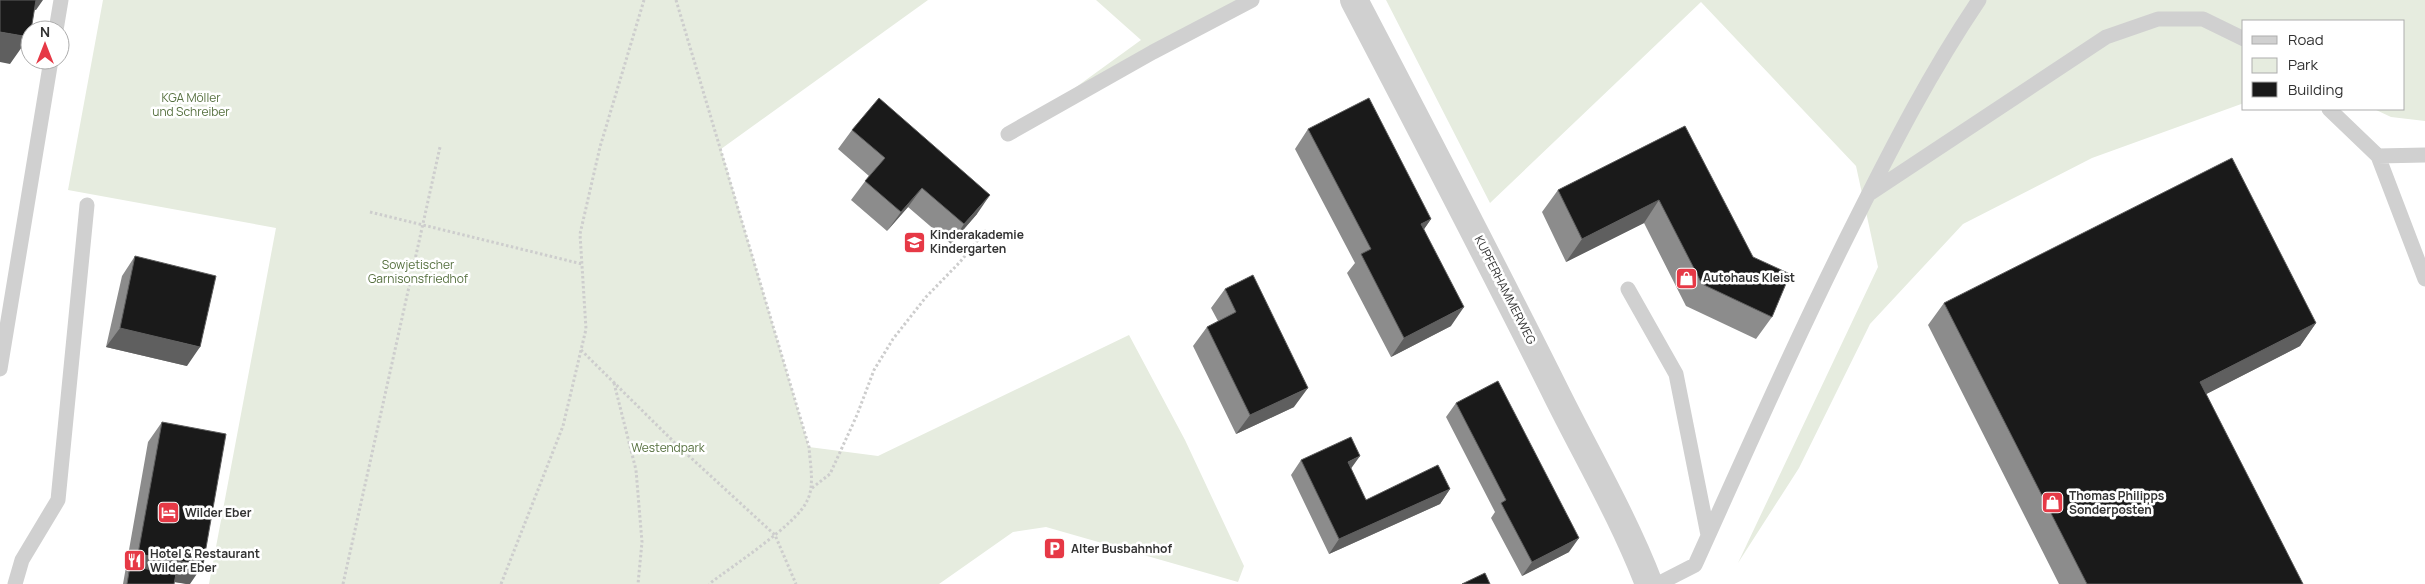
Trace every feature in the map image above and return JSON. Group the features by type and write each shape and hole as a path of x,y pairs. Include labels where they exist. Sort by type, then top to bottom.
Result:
{"street":[{"name":"KUPFERHAMMERWEG","path":"1354,0 1477,235 1632,539 1649,584"}],"lane":[{"path":"58,20 61,0"},
{"path":"1008,134 1153,52 1252,0"},
{"path":"1658,584 1695,565 1798,335 1910,111 1948,46 1979,0"},
{"path":"1869,194 2106,37 2158,19 2202,19 2242,38"},
{"path":"0,370 49,70"},
{"path":"2330,110 2378,156 2425,279"},
{"path":"2378,156 2425,156"},
{"path":"15,584 22,560 58,500 87,205"},
{"path":"1628,289 1676,374 1708,535"}],"path":[{"path":"501,584 562,426 581,350 586,329 580,234 600,147 644,0"},
{"path":"676,0 809,448 811,488 807,503 775,535 709,584"},
{"path":"343,584 440,147"},
{"path":"370,212 582,264"},
{"path":"811,488 830,474 850,433 874,370 893,339 926,297 960,262 986,230"},
{"path":"581,350 677,445 775,535 796,584"},
{"path":"614,383 636,470 642,542 638,584"}],"green space":[{"path":"103,0 928,0 721,149 809,447 878,456 1129,335 1185,440 1244,566 1238,582 1046,527 1013,532 939,584 209,584 276,228 68,190"},
{"path":"1096,0 1254,0 1021,127 1141,40"},
{"path":"1386,0 2425,0 2425,121 2391,117 2376,110 2405,110 2405,20 2242,20 2242,104 2092,158 1963,224 1870,324 1799,468 1738,563 1878,267 1856,166 1701,2 1490,203"}],"building":[{"path":"0,0 36,0 33,20 20,20 20,35 0,32"},
{"path":"879,98 990,195 964,224 922,188 901,212 865,181 885,158 852,130"},
{"path":"1369,98 1431,219 1421,224 1464,307 1404,338 1361,254 1371,249 1308,129"},
{"path":"1685,126 1753,257 1790,274 1772,317 1702,284 1659,200 1582,239 1558,190"},
{"path":"2232,158 2316,323 2200,382 2303,584 2087,584 1944,303"},
{"path":"135,256 216,276 200,347 120,328"},
{"path":"1253,275 1308,388 1250,415 1207,327 1236,312 1225,289"},
{"path":"1498,381 1579,538 1532,562 1501,503 1506,500 1456,403"},
{"name":"Wilder Eber","path":"162,422 226,434 203,565 138,554"},
{"path":"1351,437 1360,456 1348,462 1366,500 1438,465 1450,489 1339,539 1301,460"},
{"path":"130,566 176,574 174,584 127,584"},
{"path":"1485,573 1490,584 1462,584"}],"place":[{"name":"Kinderakademie Kindergarten","path":"914,242"},
{"name":"Autohaus Kleist","path":"1687,278"},
{"name":"Thomas Philipps Sonderposten","path":"2053,503"},
{"name":"Wilder Eber","path":"169,513"},
{"name":"Alter Busbahnhof","path":"1055,549"},
{"name":"Hotel & Restaurant Wilder Eber","path":"134,561"}],"park label":[{"name":"KGA Möller und Schreiber","path":"191,105"},
{"name":"Sowjetischer Garnisonsfriedhof","path":"418,272"},
{"name":"Westendpark","path":"668,448"}]}
